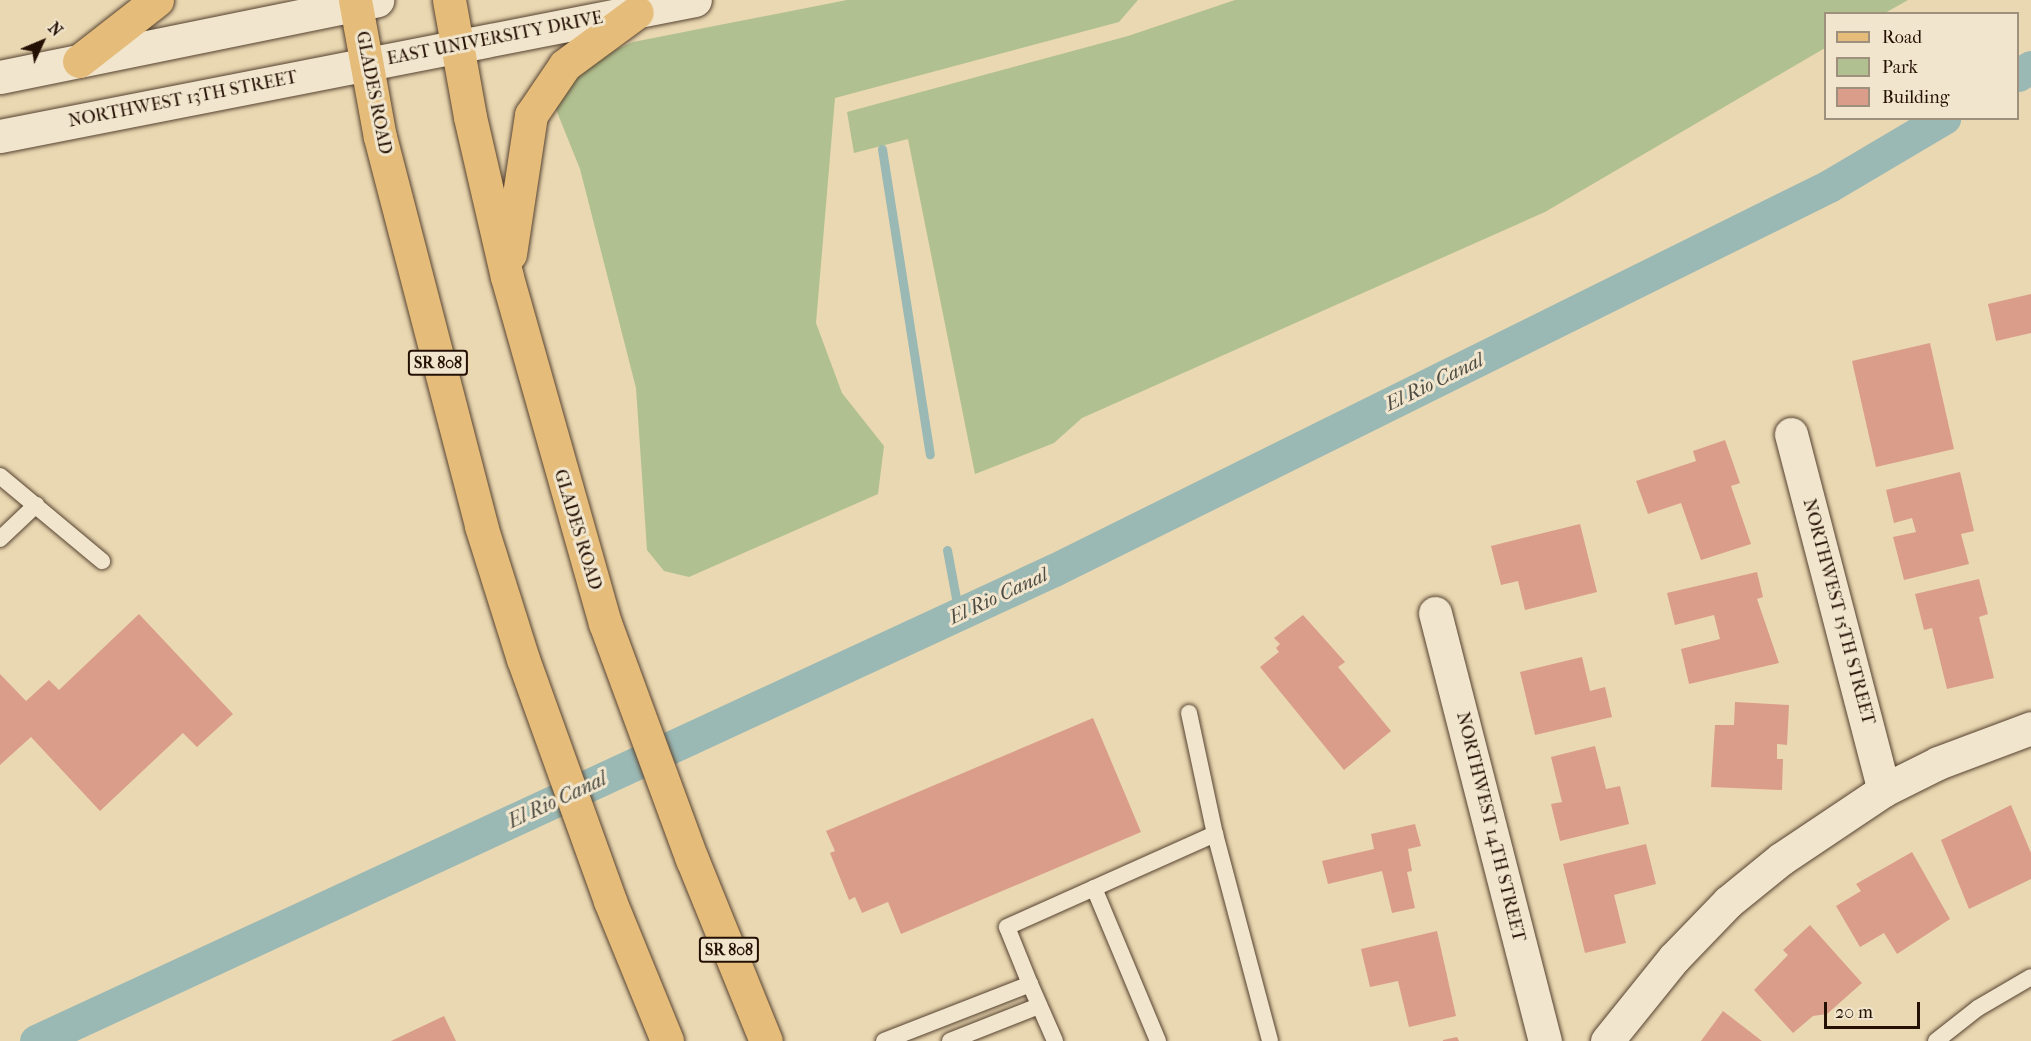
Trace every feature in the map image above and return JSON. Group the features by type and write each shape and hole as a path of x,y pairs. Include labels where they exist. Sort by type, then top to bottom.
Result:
{"main road":[{"path":"79,61 157,0"},
{"name":"GLADES ROAD","path":"449,0 470,117 507,277 605,623 692,859 766,1041"},
{"name":"GLADES ROAD","path":"363,1 367,63 380,136 481,526 523,659 610,901 667,1041"},
{"path":"507,277 531,115 565,65 637,12"}],"street":[{"name":"EAST UNIVERSITY DRIVE","path":"367,63 695,0"},
{"path":"0,77 363,1"},
{"name":"NORTHWEST 13TH STREET","path":"0,136 367,63"},
{"name":"NORTHWEST 15TH STREET","path":"1791,434 1884,790"},
{"name":"NORTHWEST 14TH STREET","path":"1435,613 1545,1041"},
{"path":"1607,1041 1674,958 1728,902 1781,859 1884,790 1938,763 2031,728"}],"lane":[{"path":"0,476 102,561"},
{"path":"0,538 36,505"},
{"path":"1189,713 1215,834 1270,1041"},
{"path":"1055,1041 1007,927 1215,834"},
{"path":"1094,888 1158,1041"},
{"path":"1936,1041 1978,1008 2031,977"},
{"path":"884,1041 1030,984"},
{"path":"950,1041 1039,1006"}],"green space":[{"path":"847,0 1138,0 1119,22 835,98 816,323 842,393 884,446 878,494 689,577 664,571 647,550 636,388 580,169 555,107 577,75 595,59 633,42"},
{"path":"1235,0 1908,0 1887,12 1824,12 1824,49 1545,212 1082,418 1054,443 975,474 908,139 854,153 847,112 1128,36"}],"building":[{"path":"2031,294 2031,333 1996,341 1988,304"},
{"path":"1930,343 1954,449 1876,467 1852,361"},
{"path":"1725,440 1740,483 1731,486 1751,544 1701,560 1681,503 1648,514 1636,481 1696,461 1693,451"},
{"path":"1960,472 1974,531 1961,534 1969,564 1904,580 1893,537 1916,532 1912,518 1894,523 1886,490"},
{"path":"1580,524 1597,592 1525,610 1518,581 1501,585 1491,546"},
{"path":"1757,572 1763,597 1757,599 1779,663 1689,684 1681,649 1720,639 1714,615 1675,625 1667,593"},
{"path":"1979,579 1988,614 1979,617 1994,678 1947,689 1932,628 1924,630 1915,594"},
{"path":"139,614 233,714 197,747 183,733 100,811 31,737 0,765 0,674 26,701 49,680 59,690"},
{"path":"1303,615 1345,662 1338,667 1391,731 1344,770 1260,667 1279,652 1276,648 1280,644 1274,638"},
{"path":"1582,657 1590,691 1605,687 1612,717 1535,735 1520,672"},
{"path":"1735,702 1789,705 1787,745 1777,744 1777,759 1783,759 1782,790 1711,787 1715,725 1734,725"},
{"path":"1093,718 1141,832 901,934 888,902 862,913 855,897 849,900 830,853 835,851 826,831"},
{"path":"1595,746 1606,789 1620,786 1629,824 1560,841 1551,804 1562,802 1551,757"},
{"path":"2011,805 2031,853 2031,879 1969,909 1941,840"},
{"path":"1415,824 1421,846 1408,849 1412,871 1407,872 1415,908 1392,913 1382,871 1328,884 1322,861 1374,849 1371,834"},
{"path":"1646,844 1656,884 1614,895 1626,943 1585,953 1563,864"},
{"path":"1912,852 1950,919 1897,954 1884,933 1860,947 1836,906 1861,891 1856,884"},
{"path":"1810,925 1862,983 1827,1014 1813,1016 1793,1033 1754,990 1788,955 1783,950"},
{"path":"1437,931 1456,1016 1409,1027 1398,981 1370,987 1361,949"},
{"path":"1723,1011 1762,1041 1701,1041"},
{"path":"444,1016 456,1041 391,1041"},
{"path":"1457,1037 1459,1041 1443,1041 1443,1040"}],"waterway":[{"name":"El Rio Canal","path":"2019,74 2031,67"},
{"name":"El Rio Canal","path":"36,1041 1054,570 1829,186 1941,120"},
{"path":"882,149 930,454"},
{"path":"947,550 959,614"}]}
